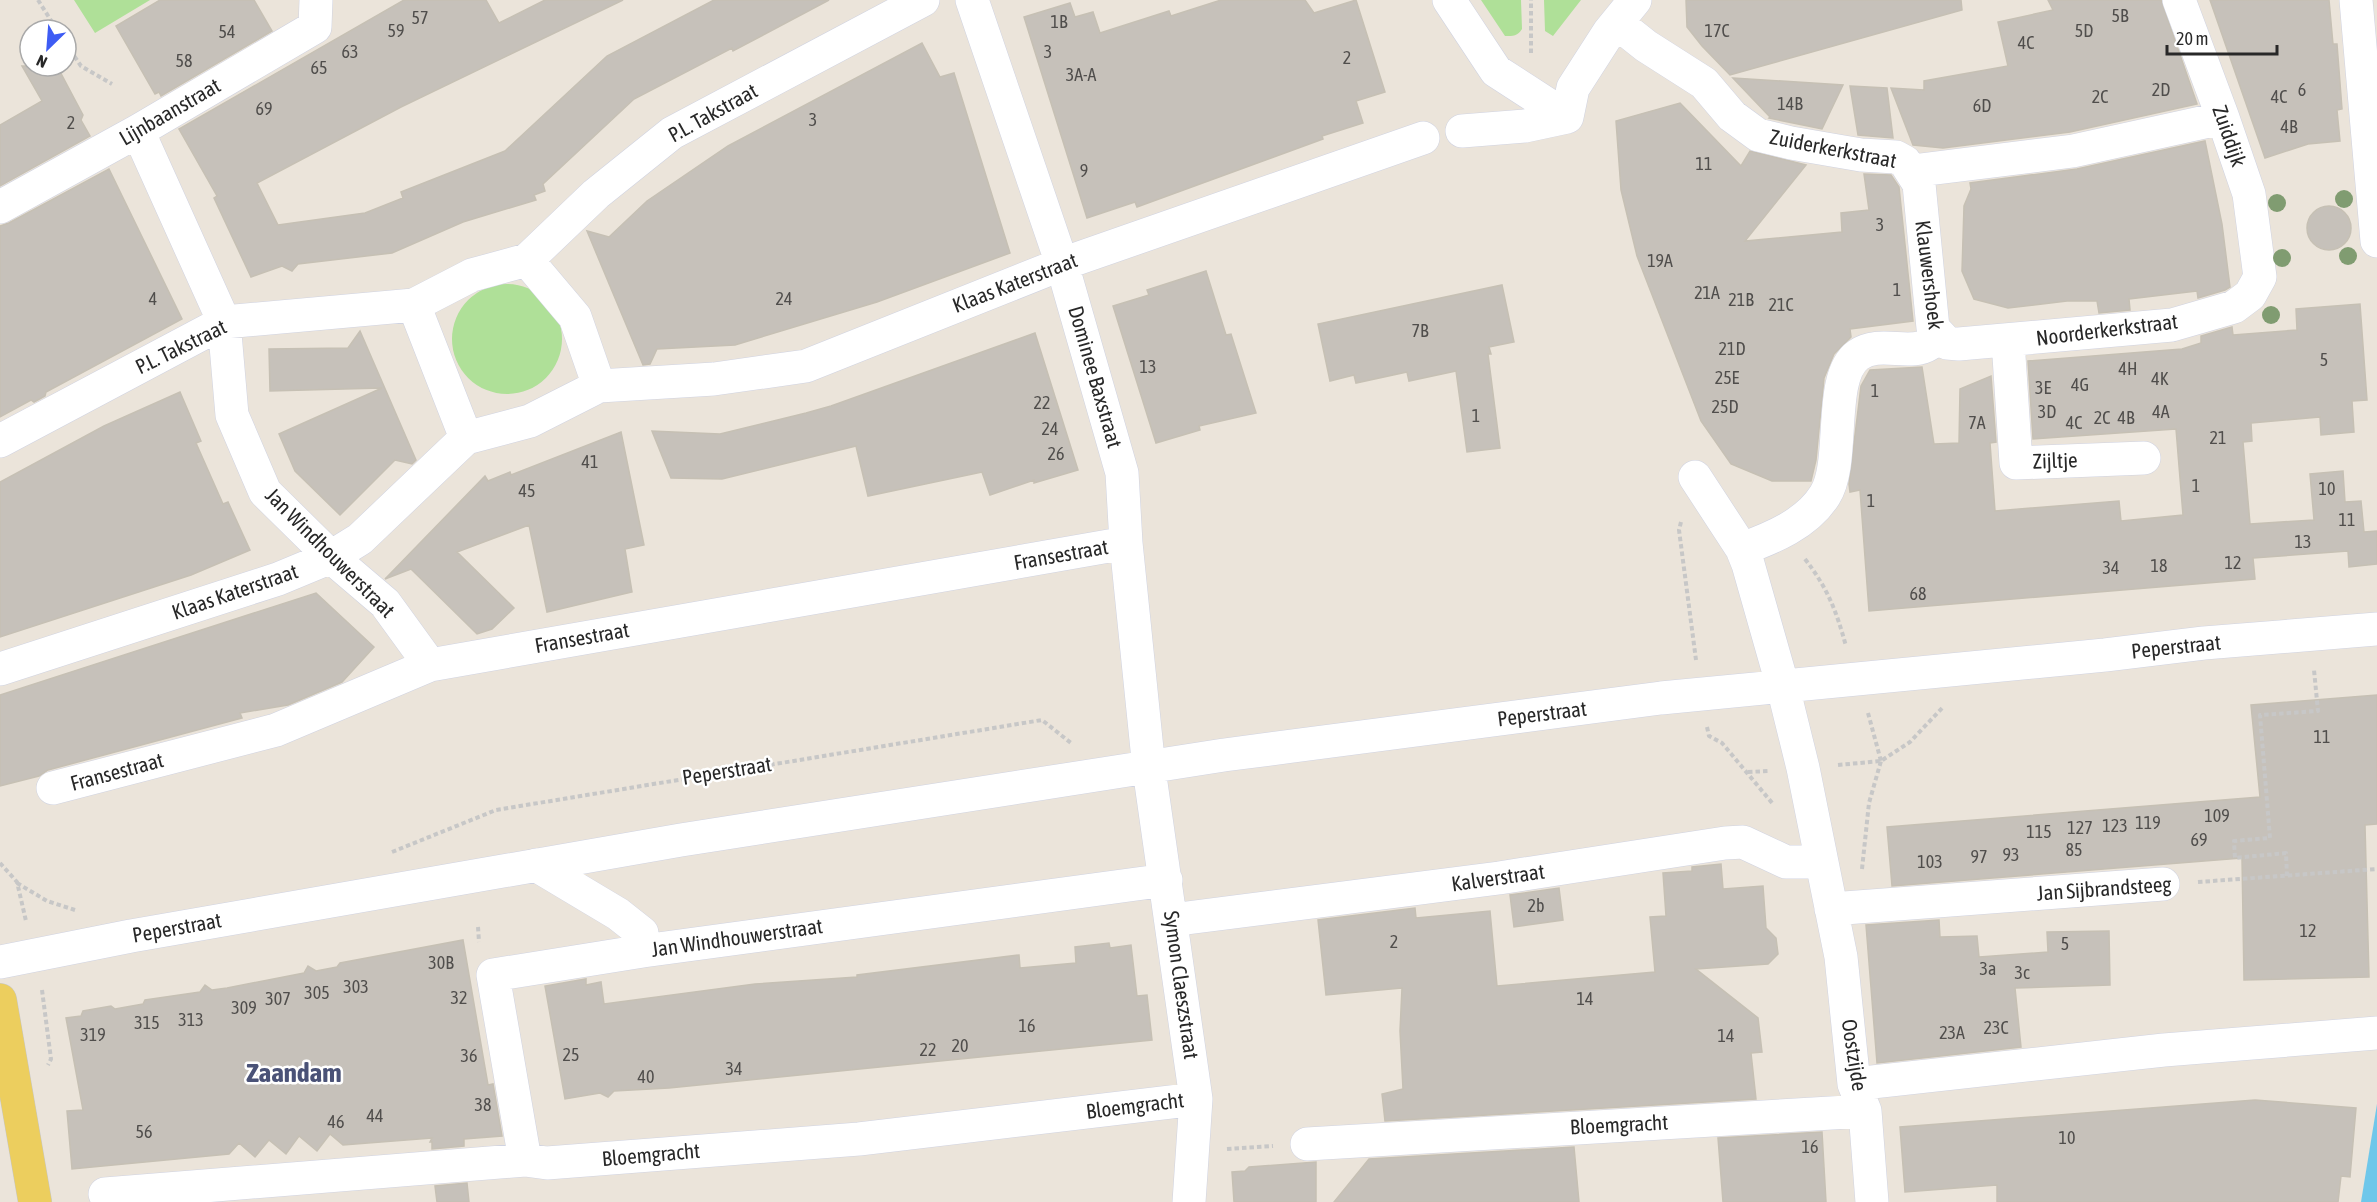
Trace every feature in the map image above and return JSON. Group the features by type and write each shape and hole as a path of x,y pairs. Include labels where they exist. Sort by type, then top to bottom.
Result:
{"main road":[{"path":"0,1000 35,1202"}],"street":[{"name":"Lijnbaanstraat","path":"0,207 138,131 315,27 316,0"},
{"name":"P.L. Takstraat","path":"526,260 596,194 672,133 923,0"},
{"name":"Dominee Baxstraat","path":"972,0 1062,264 1122,473 1126,543 1149,769"},
{"path":"1449,0 1496,71 1567,117"},
{"name":"Zuiddijk","path":"2179,0 2249,194 2260,277"},
{"path":"2356,0 2377,241"},
{"path":"1567,117 1573,88 1609,32 1626,11"},
{"name":"Zuiderkerkstraat","path":"1626,11 1646,46 1704,83 1732,116 1758,135 1861,155 1896,157 1905,162 1912,171 2073,151 2223,118"},
{"path":"1462,131 1525,126 1567,117"},
{"name":"Jan Windhouwerstraat","path":"138,131 224,322 232,415 265,492 331,557 385,603 430,665"},
{"name":"Klaas Katerstraat","path":"599,386 714,379 806,366 1062,264 1423,138"},
{"name":"Klauwershoek","path":"1742,549 1780,535 1814,508 1826,495 1833,478 1842,382 1848,367 1857,356 1873,349 1922,348 1940,337 1931,319 1919,184 1912,171"},
{"path":"526,260 575,317 599,386 530,421 466,438 414,305 472,275 526,260"},
{"name":"Noorderkerkstraat","path":"1940,337 1947,343 1959,344 2172,325 2234,307 2250,295 2260,277"},
{"name":"P.L. Takstraat","path":"0,441 224,322 414,305"},
{"name":"Zijltje","path":"2008,340 2016,463 2144,458"},
{"name":"Klaas Katerstraat","path":"0,669 278,579 331,557 360,539 466,438"},
{"name":"Oostzijde","path":"1695,477 1742,549 1783,687 1803,768 1841,957 1872,1202"},
{"name":"Fransestraat","path":"53,788 276,730 430,665 1126,543"},
{"name":"Peperstraat","path":"0,962 131,936 536,864 1248,752 1661,698 2204,643 2377,629"},
{"name":"Symon Claeszstraat","path":"1149,769 1196,1098 1189,1202"},
{"name":"Kalverstraat","path":"1172,920 1498,878 1725,843 1743,842 1786,862 1821,862"},
{"path":"536,864 618,914 642,933 643,951"},
{"name":"Jan Windhouwerstraat","path":"525,1160 493,975 643,951 1166,880"},
{"name":"Jan Sijbrandsteeg","path":"1831,909 2163,884"},
{"path":"1860,1097 2164,1050 2377,1033"},
{"name":"Bloemgracht","path":"1307,1144 1860,1097"},
{"name":"Bloemgracht","path":"105,1194 525,1160 547,1163 859,1139 1196,1098"}],"path":[{"path":"38,0 49,18"},
{"path":"1531,0 1532,34"},
{"path":"78,62 81,66 112,84"},
{"path":"1695,477 1679,530 1701,695 1709,736 1722,743 1748,772"},
{"path":"1780,535 1803,557 1820,579 1834,605 1881,761 1869,802 1862,869 1856,885 1831,909"},
{"path":"2287,876 2286,853 2235,858 2234,841 2270,838 2260,715 2318,711 2310,635"},
{"path":"1881,761 1910,742 1939,712 1976,667"},
{"name":"Peperstraat","path":"388,854 496,810 1042,720 1109,774"},
{"path":"0,863 17,882"},
{"name":"Jan Sijbrandsteeg","path":"2163,884 2377,869"},
{"path":"1192,1151 1307,1144"}],"green space":[{"path":"74,0 150,0 95,33"},
{"path":"1481,0 1521,0 1522,29 1519,33 1505,36"},
{"path":"1544,0 1581,0 1553,36 1545,31"},
{"path":"507,284 528,288 546,300 558,318 562,339 558,360 546,378 528,390 507,394 486,390 468,378 456,360 452,339 456,318 468,300 486,288"}],"water":[{"path":"2377,1104 2377,1202 2361,1202"}],"building":[{"path":"160,0 254,0 272,31 161,96 159,92 155,94 116,26"},
{"path":"404,0 486,0 499,23 545,0 623,0 401,107 257,183 278,225 365,213 403,198 401,192 505,151 607,56 714,0 829,0 733,51 732,48 634,99 543,184 545,191 534,195 536,200 463,222 392,253 298,264 292,271 282,266 251,277 214,198 217,196 179,129"},
{"path":"1221,0 1305,0 1314,13 1356,0 1385,92 1356,101 1363,123 1322,136 1323,139 1137,207 1135,202 1087,218 1024,17 1070,3 1075,17 1093,12 1100,33 1169,11 1171,16"},
{"path":"1686,0 1961,0 1962,10 1730,75 1687,27"},
{"path":"2048,0 2161,0 2197,104 2070,132 1943,148 1913,145 1891,88 1924,90 1924,81 2008,66 1998,22 2053,10"},
{"path":"2210,0 2329,0 2333,44 2337,44 2342,109 2337,110 2340,141 2308,144 2265,158"},
{"path":"922,43 940,77 954,73 1010,253 877,302 735,345 657,349 650,364 643,365 587,231 609,237 647,201 728,146"},
{"path":"29,78 63,78 83,115 81,120 90,136 0,186 0,125 42,101"},
{"path":"1733,78 1843,85 1822,129 1769,118"},
{"path":"1850,86 1887,88 1893,138 1858,135"},
{"path":"1680,103 1741,166 1750,151 1806,165 1745,241 1842,232 1841,213 1869,210 1864,174 1891,175 1899,187 1913,321 1850,329 1851,337 1834,354 1824,378 1816,460 1811,481 1772,481 1731,464 1701,421 1637,256 1621,190 1616,121"},
{"path":"2205,141 2222,224 2230,287 2198,298 2197,291 2129,299 2130,310 2099,313 2097,301 2067,301 2008,308 1974,299 1962,271 1964,206 1971,189 1970,183 2077,169"},
{"path":"109,169 182,319 46,392 45,396 34,402 31,400 0,417 0,226"},
{"path":"2329,206 2338,207 2345,212 2350,219 2350,237 2345,244 2338,249 2329,250 2320,249 2313,244 2308,237 2307,228 2308,219 2313,212 2320,207"},
{"path":"1206,271 1226,335 1231,334 1256,413 1199,426 1200,430 1156,443 1113,306 1149,295 1147,290"},
{"path":"1502,285 1514,342 1489,347 1491,354 1488,354 1500,448 1467,452 1456,371 1409,381 1407,372 1356,383 1354,375 1330,381 1318,324"},
{"path":"2360,304 2367,400 2352,401 2354,432 2321,435 2320,417 2251,423 2252,441 2243,442 2250,524 2314,520 2310,474 2343,471 2345,502 2361,501 2364,532 2377,531 2377,564 2349,567 2348,551 2253,558 2255,579 1869,611 1860,490 1850,492 1849,484 1861,386 1870,370 1922,367 1934,444 1959,443 1960,389 1991,376 1996,442 1990,443 1995,511 2119,501 2121,521 2183,515 2176,429 2033,439 2028,361 2182,349 2201,343 2201,336 2232,327 2233,335 2297,330 2296,309"},
{"path":"360,331 416,460 412,464 395,460 340,515 295,471 279,434 382,388 270,391 269,349 348,348"},
{"path":"1035,333 1078,470 1034,483 1034,480 990,495 982,472 868,496 856,446 722,479 671,478 652,431 720,434 806,413"},
{"path":"180,392 201,441 196,443 223,504 228,502 250,550 191,575 0,637 0,482 104,426"},
{"path":"621,432 644,545 625,549 632,592 547,612 529,525 457,552 514,608 492,629 477,634 411,569 385,579 485,476 488,481 510,472 511,475"},
{"path":"316,593 374,647 342,682 288,705 240,713 242,718 48,770 39,776 0,786 0,695"},
{"path":"2377,695 2377,824 2365,825 2369,977 2244,980 2242,858 1892,886 1887,827 2260,797 2251,705"},
{"path":"1721,864 1723,889 1763,886 1766,928 1776,938 1778,954 1768,964 1696,969 1758,1018 1762,1052 1751,1053 1756,1099 1385,1121 1382,1094 1403,1089 1400,1031 1402,988 1326,995 1318,920 1415,908 1416,918 1490,911 1497,986 1655,972 1650,917 1666,916 1663,873 1692,871 1692,867"},
{"path":"1559,888 1563,920 1514,927 1510,895"},
{"path":"1939,920 1940,937 1977,936 1979,957 2048,952 2047,932 2109,931 2110,985 2015,988 2021,1047 1877,1063 1866,925"},
{"path":"463,940 488,1085 493,1084 502,1136 464,1139 464,1146 432,1149 432,1142 430,1142 432,1138 343,1145 330,1134 317,1151 299,1136 286,1154 269,1140 255,1157 239,1143 229,1154 72,1169 67,1111 83,1110 66,1018 81,1016 83,1011 111,1006 115,1009 143,1004 145,1000 200,992 205,985 212,990 227,988 304,973 308,966 316,971 337,967 340,963"},
{"path":"1109,943 1110,948 1131,945 1137,996 1147,995 1152,1040 669,1088 614,1091 608,1097 600,1093 565,1099 545,986 586,979 586,985 601,982 604,1004 755,984 857,977 857,975 1019,955 1020,968 1076,963 1075,947"},
{"path":"2255,1100 2356,1108 2350,1177 2341,1176 2338,1202 1997,1202 1997,1185 1905,1192 1900,1127"},
{"path":"1822,1132 1826,1202 1723,1202 1718,1138"},
{"path":"1574,1147 1579,1202 1334,1202 1369,1159"},
{"path":"1316,1162 1316,1202 1234,1202 1232,1172 1245,1171 1249,1167"},
{"path":"467,1183 469,1202 437,1202 435,1186"}],"district":[{"name":"Zaandam","path":"294,1073"}]}
